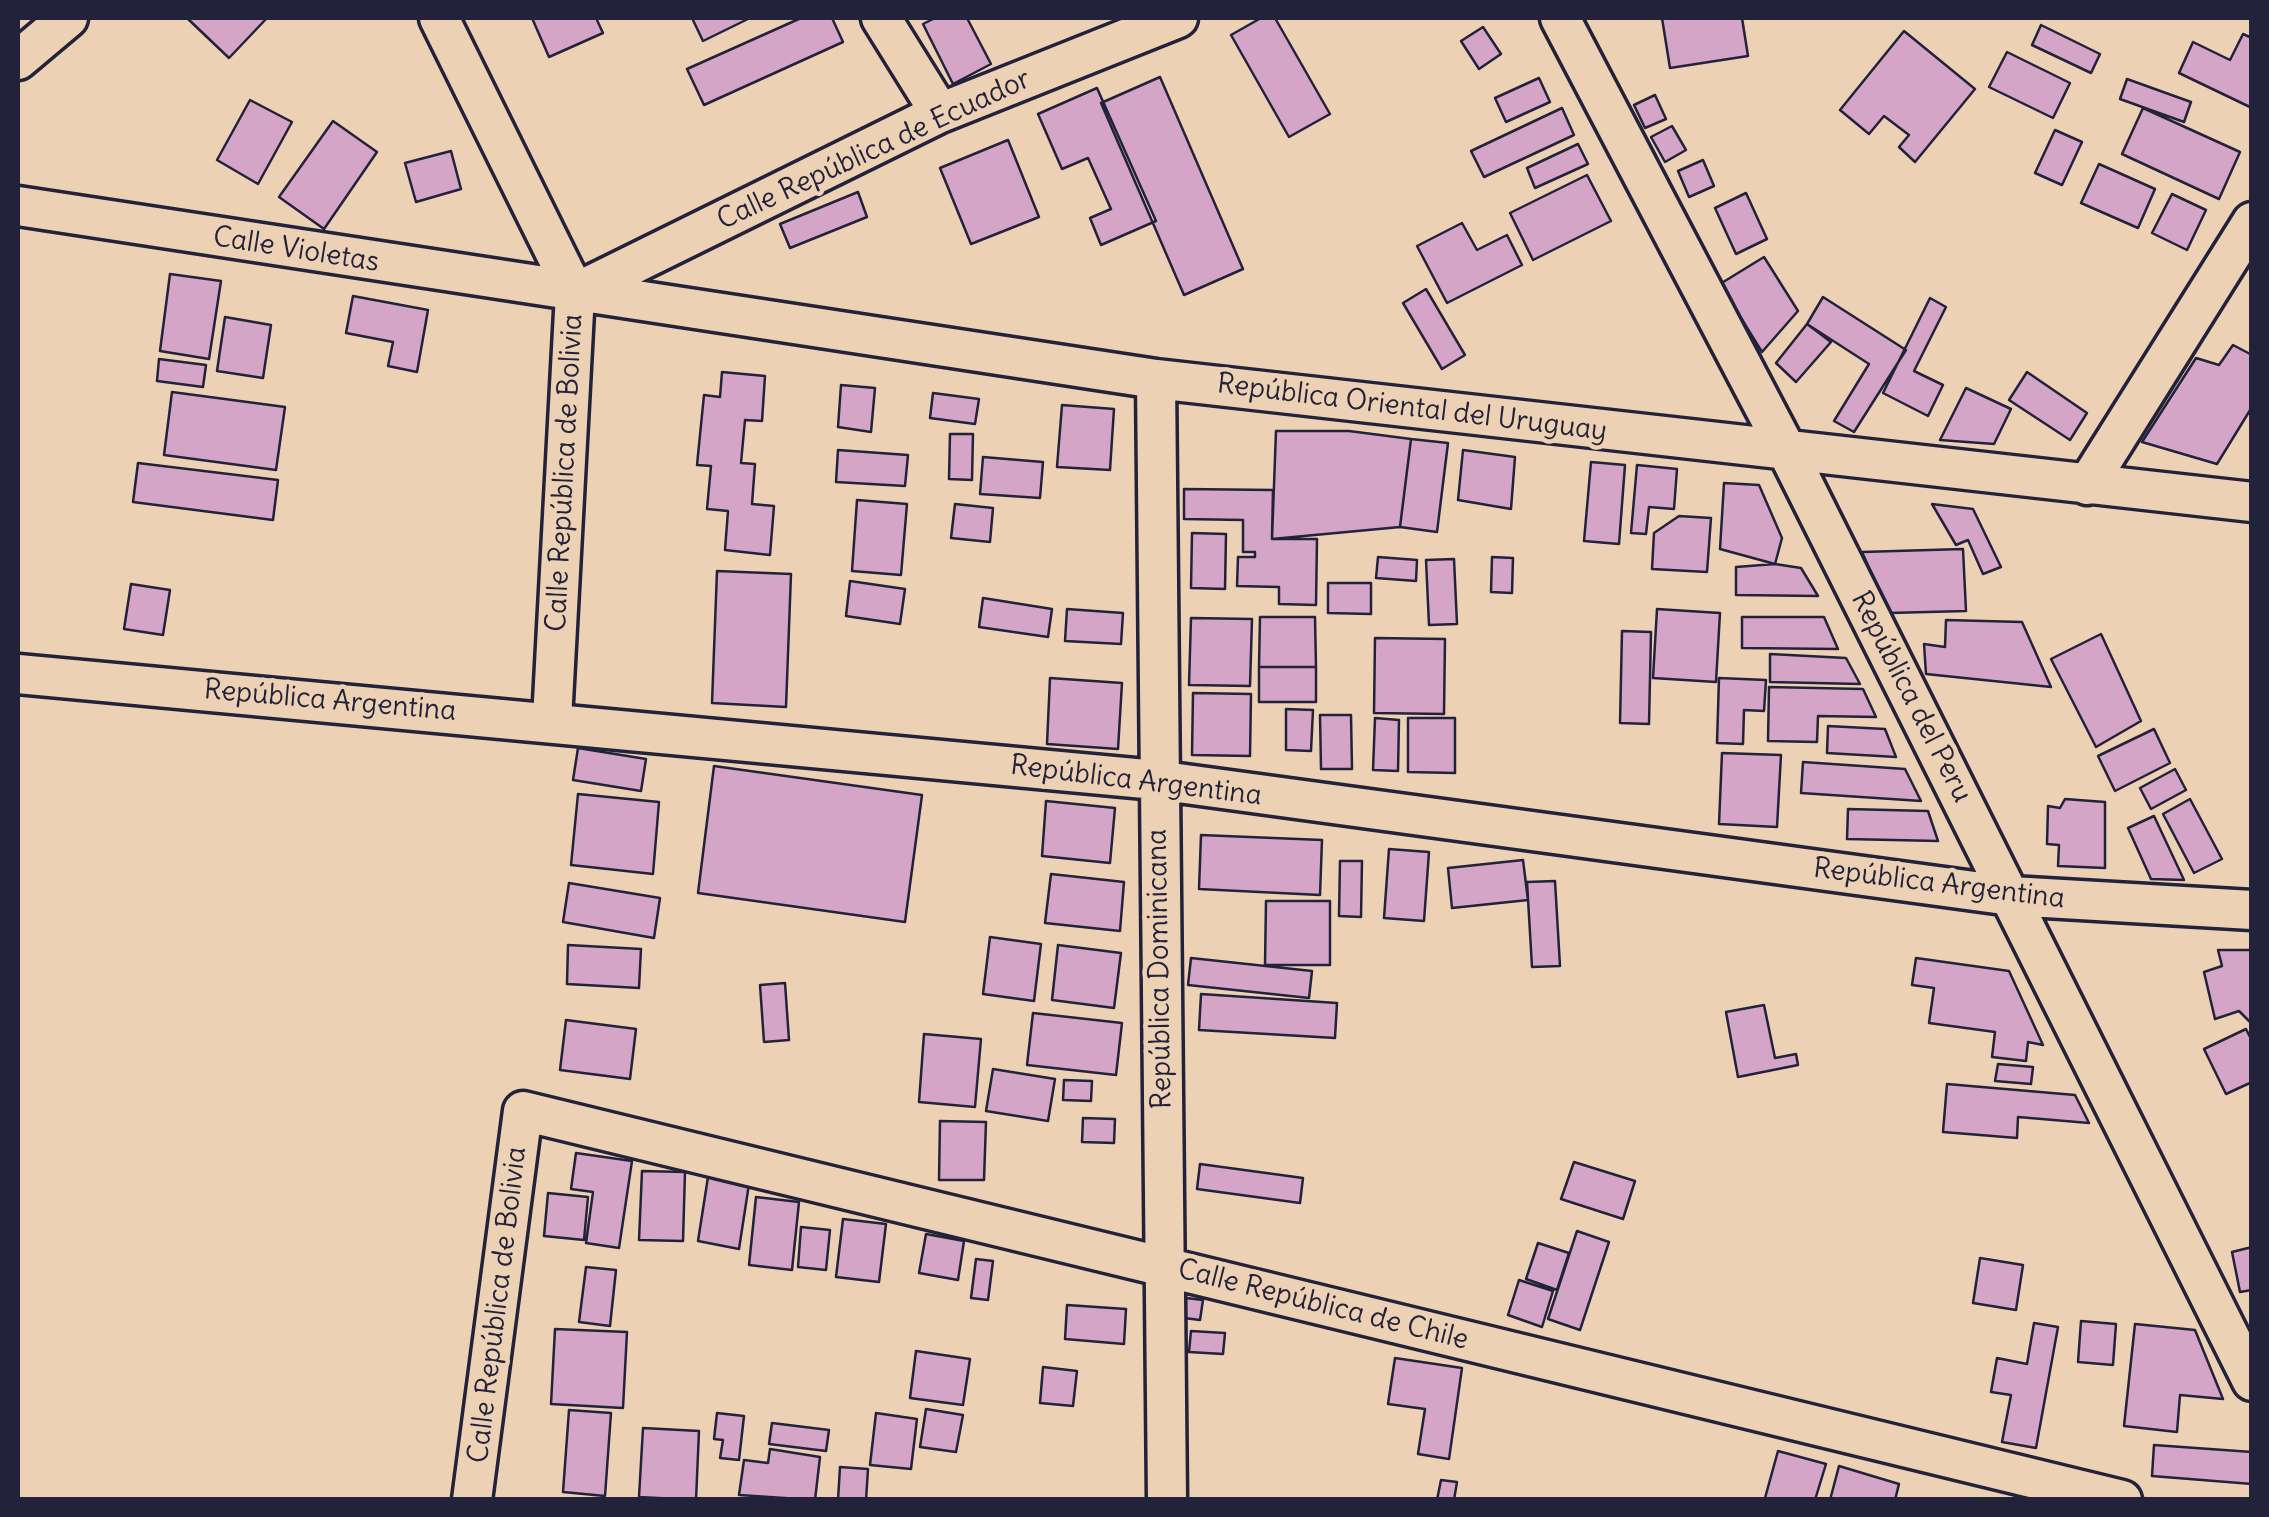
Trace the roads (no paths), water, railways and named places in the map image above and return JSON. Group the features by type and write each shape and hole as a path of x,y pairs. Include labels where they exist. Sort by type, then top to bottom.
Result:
{"street":[{"path":"18,60 68,18"},
{"name":"Calle República de Bolivia","path":"439,18 575,293 552,720"},
{"path":"880,18 940,113"},
{"name":"Calle República de Ecuador","path":"575,293 940,113 1178,18"},
{"name":"República del Peru","path":"1560,18 1787,452 2252,1381"},
{"name":"Calle Violetas","path":"18,206 575,293"},
{"path":"2087,484 2252,222"},
{"name":"República Oriental del Uruguay","path":"575,293 1156,379 2252,502"},
{"name":"República Dominicana","path":"1156,379 1156,780 1167,1500"},
{"name":"República Argentina","path":"18,674 552,720 1156,780 2011,896 2252,910"},
{"name":"Calle República de Bolivia","path":"472,1500 524,1111"},
{"name":"Calle República de Chile","path":"524,1111 2122,1500"}]}
